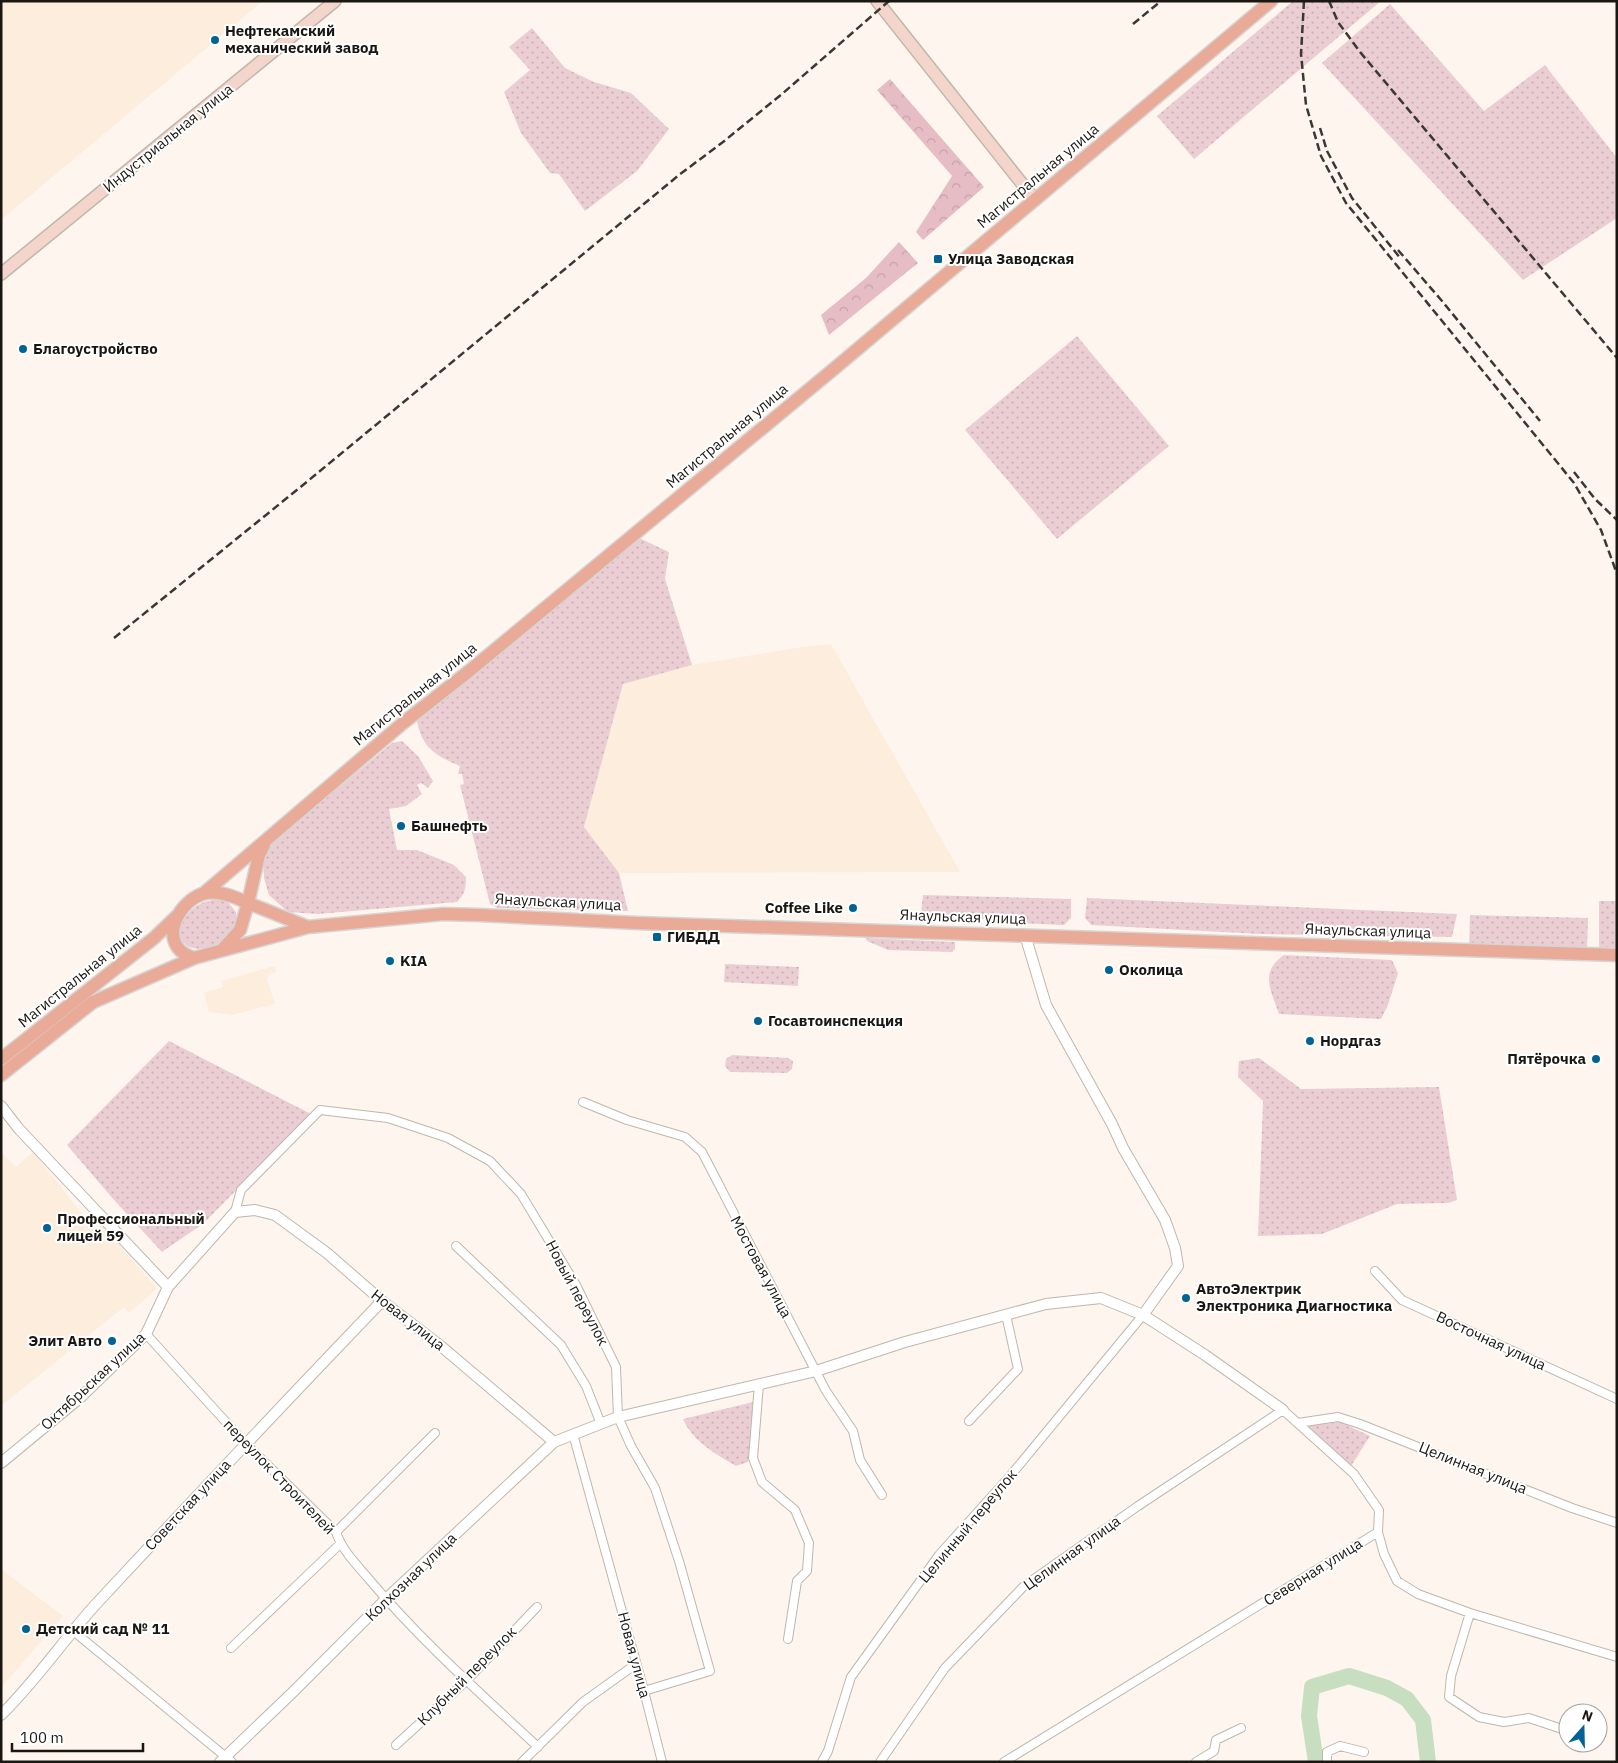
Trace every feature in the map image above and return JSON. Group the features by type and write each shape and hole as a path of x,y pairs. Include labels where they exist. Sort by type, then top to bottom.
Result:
{"main road":[{"name":"Индустриальная улица","path":"1,274 335,1"},
{"path":"876,1 1036,200"},
{"name":"Магистральная улица","path":"1,1059 154,938 185,906 203,894 403,723 468,672 797,400 1271,1"},
{"path":"222,951 240,930 259,856 266,840"},
{"path":"203,894 229,895 308,927"},
{"name":"Янаульская улица","path":"308,927 443,914 636,923 1617,955"},
{"path":"177,916 173,929 177,946 182,952 194,958"},
{"name":"Магистральная улица","path":"1,1074 93,1002 194,958 308,927"}],"street":[{"path":"1025,935 1046,1005 1124,1148 1166,1220 1175,1248 1178,1266 1143,1315"},
{"name":"Мостовая улица","path":"583,1102 627,1120 685,1137 702,1152 826,1391 853,1431 860,1460 882,1495"},
{"path":"1,1106 19,1129 168,1287"},
{"name":"Новый переулок","path":"235,1212 241,1190 320,1110 388,1118 448,1138 490,1161 521,1194 571,1276 616,1367 618,1417 631,1446 656,1488 710,1671 644,1691"},
{"name":"Новая улица","path":"235,1212 255,1210 275,1215 327,1253 382,1301 442,1347 554,1442"},
{"name":"Октябрьская улица","path":"1,1463 81,1397 146,1334 168,1287 235,1212"},
{"path":"456,1246 561,1345 586,1386 601,1424"},
{"name":"Восточная улица","path":"1375,1271 1402,1300 1617,1399"},
{"name":"Колхозная улица","path":"226,1760 386,1599 554,1442 618,1417 816,1370 905,1342 1046,1304 1101,1298 1143,1315 1205,1355 1283,1410"},
{"name":"Советская улица","path":"1,1715 14,1703 72,1630 245,1443 382,1301"},
{"path":"969,1421 1018,1369 1006,1315"},
{"name":"Целинный переулок","path":"822,1762 828,1751 851,1677 939,1555 1012,1475 1143,1315"},
{"name":"переулок Строителей","path":"146,1334 245,1443 336,1532 340,1544 386,1599 467,1680 538,1747"},
{"path":"759,1384 753,1458 762,1482 795,1510 809,1543 807,1571 797,1581 788,1639"},
{"path":"1283,1410 1354,1474 1379,1510 1378,1532"},
{"name":"Целинная улица","path":"880,1762 945,1668 1024,1586 1138,1506 1283,1410"},
{"name":"Целинная улица","path":"1298,1424 1338,1417 1572,1508 1617,1523"},
{"path":"336,1532 435,1434"},
{"name":"Новая улица","path":"573,1434 662,1762"},
{"name":"Северная улица","path":"1004,1762 1378,1532 1384,1554 1397,1581 1418,1594 1617,1657"},
{"path":"231,1648 340,1544"},
{"name":"Клубный переулок","path":"396,1745 467,1680 537,1607"},
{"path":"1470,1612 1451,1676 1449,1698 1479,1717 1504,1722 1529,1718 1558,1728"},
{"path":"72,1630 226,1760"},
{"path":"522,1762 583,1702 636,1664"},
{"path":"1196,1762 1214,1751 1216,1740 1241,1728"},
{"path":"1327,1762 1327,1752 1340,1746 1364,1752"}],"shaded area":[{"path":"1,1 263,1 1,220"},
{"path":"1293,1 1381,1 1194,159 1157,116"},
{"path":"1390,4 1484,111 1545,65 1617,158 1617,218 1523,280 1322,63"},
{"path":"532,28 565,68 594,82 631,93 669,129 637,171 585,211 559,174 550,173 521,133 504,92 530,70 509,47"},
{"path":"1077,336 1169,446 1057,539 965,430"},
{"path":"637,537 669,552 665,579 692,665 623,684 584,827 619,873 628,911 498,908 490,904 460,785 464,784 462,774 458,774 460,766 444,759 431,750 422,738 417,721"},
{"path":"831,644 960,872 619,873 584,828 623,683 692,665"},
{"path":"402,741 418,756 433,781 428,788 421,783 417,785 422,794 406,806 389,809 397,850 417,850 454,865 466,877 462,896 457,902 318,914 288,912 269,895 264,878 263,861 271,844 392,743"},
{"path":"923,895 1071,899 1071,918 1064,925 1016,923 1007,915 994,915 977,921 934,920 921,913"},
{"path":"1087,898 1457,914 1452,937 1260,934 1091,925 1085,918"},
{"path":"221,899 228,902 236,912 236,923 231,933 222,941 210,947 197,949 186,945 180,933 180,927 187,915 202,903"},
{"path":"1599,901 1617,901 1617,948 1599,947"},
{"path":"1470,915 1588,918 1587,950 1469,948"},
{"path":"866,938 955,942 955,949 952,952 888,950 867,941"},
{"path":"1284,955 1392,960 1398,973 1388,1005 1381,1019 1279,1014 1270,990 1269,975 1276,961"},
{"path":"725,964 799,967 798,986 724,982"},
{"path":"275,966 276,972 269,974 267,979 275,1004 232,1015 209,1012 204,993 223,987 221,981"},
{"path":"169,1041 311,1114 204,1223 162,1252 67,1145"},
{"path":"732,1055 788,1058 793,1061 792,1069 787,1073 730,1072 725,1066 726,1059"},
{"path":"1259,1058 1301,1089 1439,1087 1457,1200 1448,1203 1397,1204 1322,1234 1258,1236 1263,1101 1238,1077 1239,1061"},
{"name":"Профессиональный лицей 59","path":"33,1152 95,1230 102,1225 157,1289 129,1313 124,1307 1,1406 1,1154 16,1167"},
{"path":"753,1402 748,1462 736,1466 699,1441 683,1419"},
{"path":"1341,1422 1370,1436 1351,1466 1306,1426"},
{"name":"Детский сад № 11","path":"1,1569 63,1616 1,1688"}],"green space":[{"path":"890,79 984,187 923,240 916,232 952,176 877,90"},
{"path":"899,242 918,263 829,335 821,315 866,278"}],"waterway":[{"path":"1316,1762 1309,1716 1312,1687 1349,1676 1387,1688 1407,1699 1423,1720 1428,1762"}],"railway":[{"path":"114,638 679,175 782,94 889,1"},
{"path":"1133,24 1161,1"},
{"path":"1304,1 1301,54 1306,105 1321,156 1346,203 1574,483 1601,530 1617,574"},
{"path":"1329,1 1338,22 1360,52 1617,358"},
{"path":"1320,128 1327,151 1352,198 1401,259"},
{"path":"1398,250 1540,421"},
{"path":"1574,472 1595,499 1617,520"}],"place":[{"name":"Нефтекамский механический завод","path":"215,40"},
{"name":"Улица Заводская","path":"938,259"},
{"name":"Благоустройство","path":"23,349"},
{"name":"Башнефть","path":"401,826"},
{"name":"Coffee Like","path":"853,908"},
{"name":"ГИБДД","path":"657,937"},
{"name":"KIA","path":"390,961"},
{"name":"Околица","path":"1109,970"},
{"name":"Госавтоинспекция","path":"758,1021"},
{"name":"Нордгаз","path":"1310,1041"},
{"name":"Пятёрочка","path":"1596,1059"},
{"name":"Профессиональный лицей 59","path":"47,1228"},
{"name":"АвтоЭлектрик Электроника Диагностика","path":"1186,1298"},
{"name":"Элит Авто","path":"112,1341"},
{"name":"Детский сад № 11","path":"26,1629"}]}
